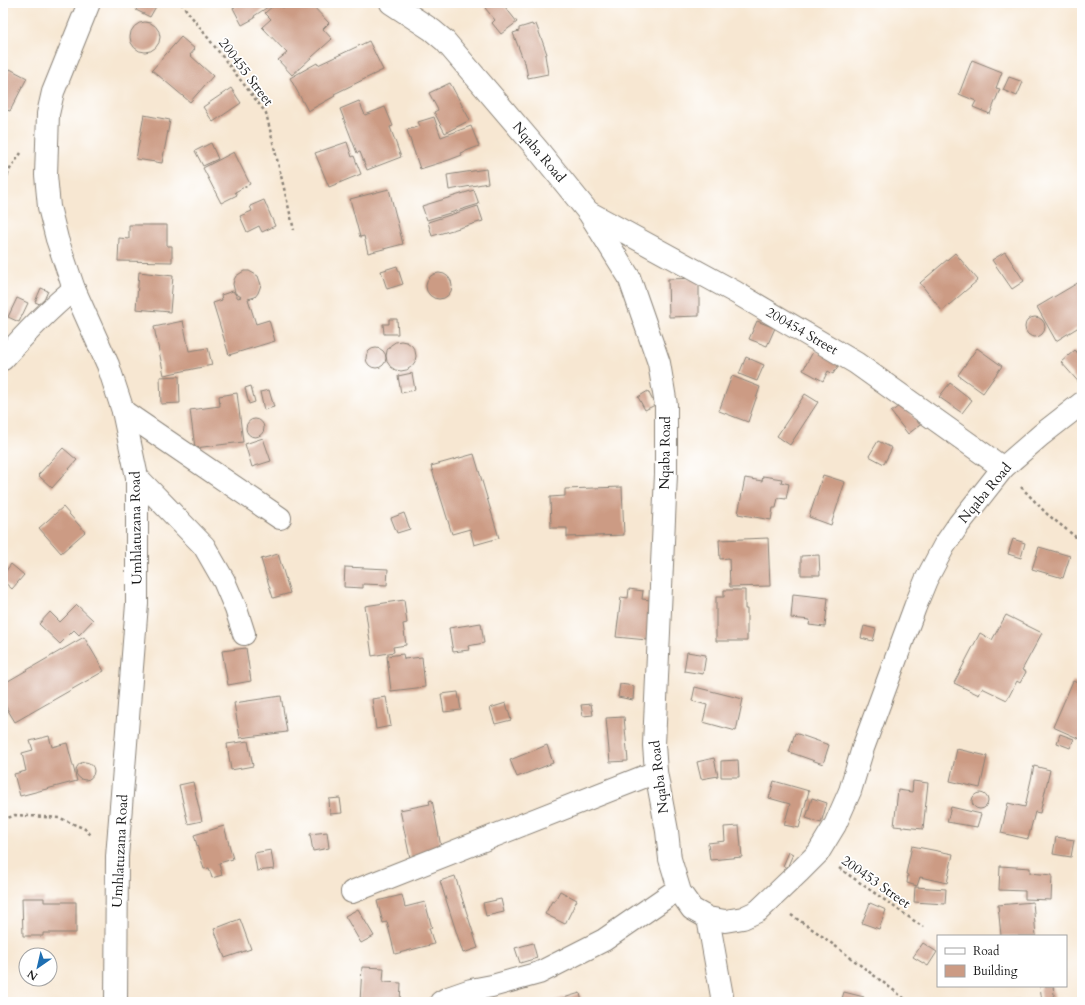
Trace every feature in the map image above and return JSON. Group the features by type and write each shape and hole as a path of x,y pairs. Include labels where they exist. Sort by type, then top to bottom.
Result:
{"street":[{"name":"Umhlatuzana Road","path":"89,3 53,92 48,114 46,175 49,207 57,239 74,289 108,365 123,411 137,477 137,604 117,857 116,1002"},
{"name":"Nqaba Road","path":"391,3 432,30 444,41 589,212 629,277 659,363 666,405 666,474 654,746 656,772 667,831 670,859 678,889 692,909 708,918 725,921 743,918 758,911 818,853 834,825 850,791 863,748 926,580 944,546 958,524 1003,468 1041,435 1082,403"},
{"name":"200454 Street","path":"589,212 735,292 856,363 1003,468"},
{"path":"3,359 24,335 74,289"},
{"path":"123,411 280,518"},
{"path":"137,477 204,546 224,581 236,609 244,634"},
{"path":"352,892 656,772"},
{"path":"441,1002 471,990 492,986 539,973 604,940 678,889"},
{"path":"708,918 723,1002"}],"path":[{"name":"200455 Street","path":"181,3 266,113 294,230"},
{"path":"1003,468 1047,514 1082,542"},
{"path":"3,820 16,815 60,818 84,829 117,857"},
{"name":"200453 Street","path":"818,853 923,927"},
{"path":"769,901 818,933 909,1002"}],"building":[{"path":"140,3 158,3 150,17 136,10"},
{"path":"242,3 274,3 254,16 255,18 242,25 233,8"},
{"path":"276,3 283,8 288,3 310,3 329,23 323,29 332,39 292,75 278,60 287,53 262,27 271,19 265,13"},
{"path":"492,3 502,3 517,22 501,34 492,23 495,20 485,8"},
{"path":"145,22 155,27 160,37 155,47 145,52 135,47 130,37 135,27"},
{"path":"532,24 533,26 536,24 547,54 545,55 548,74 528,78 525,62 513,33 519,31 519,28"},
{"path":"181,37 195,49 190,55 213,76 190,102 152,70"},
{"path":"369,41 383,70 334,94 335,96 308,111 290,78 317,63 318,65"},
{"path":"972,60 1002,72 996,88 1000,89 990,114 973,107 976,101 959,94"},
{"path":"10,69 27,78 10,111 7,110 3,119 3,83"},
{"path":"1009,77 1023,82 1017,96 1003,90"},
{"path":"450,83 470,120 445,133 434,112 438,110 429,93"},
{"path":"231,88 241,103 213,122 203,107"},
{"path":"359,101 365,115 385,107 393,126 390,127 401,157 367,170 360,152 357,153 340,109"},
{"path":"144,115 170,120 162,163 136,159"},
{"path":"434,117 441,137 471,126 479,146 461,153 462,155 420,169 407,130 420,126 418,122"},
{"path":"347,142 352,157 354,156 361,174 329,187 315,153"},
{"path":"211,143 218,159 203,166 195,151"},
{"path":"234,152 250,184 235,192 237,195 221,203 203,168"},
{"path":"486,169 488,183 449,190 447,175"},
{"path":"389,189 403,244 368,253 364,236 360,237 350,199"},
{"path":"474,190 479,204 427,220 422,206"},
{"path":"264,200 275,226 262,232 259,226 247,232 240,216 252,211 250,206"},
{"path":"478,206 483,221 432,236 428,222"},
{"path":"129,225 167,225 167,246 172,246 172,262 118,261 119,238 129,239"},
{"path":"1005,252 1024,281 1012,289 992,260"},
{"path":"955,253 978,280 942,311 920,283"},
{"path":"397,266 403,284 387,289 381,271"},
{"path":"244,271 249,271 258,276 261,285 258,293 255,297 248,299 256,324 269,320 275,341 229,355 213,303 222,300 221,295 233,291 238,298 241,297 235,293 233,284 236,276"},
{"path":"139,272 173,276 170,312 136,309"},
{"path":"439,273 448,277 452,286 448,295 439,299 430,295 426,286 430,277"},
{"path":"699,278 699,316 669,317 668,279"},
{"path":"1081,281 1082,325 1056,341 1037,307"},
{"path":"41,288 48,291 42,305 35,302"},
{"path":"17,298 28,303 19,322 8,317"},
{"path":"1035,317 1042,320 1045,327 1042,334 1035,337 1028,334 1025,327 1028,320"},
{"path":"389,319 397,319 398,334 384,334 383,324 389,324"},
{"path":"183,321 189,351 208,348 212,365 164,375 154,327"},
{"path":"757,321 775,328 767,346 749,339"},
{"path":"401,341 407,342 415,350 415,362 407,370 401,371 395,370 387,362 386,356 387,350 395,342"},
{"path":"376,348 383,351 386,358 383,365 376,368 369,365 366,358 369,351"},
{"path":"977,348 1002,366 983,393 958,375"},
{"path":"814,350 840,363 833,374 828,371 823,381 803,370"},
{"path":"1075,350 1082,358 1082,386 1061,362"},
{"path":"746,357 764,365 757,381 739,374"},
{"path":"412,373 415,390 401,393 398,376"},
{"path":"179,376 180,403 161,404 160,377"},
{"path":"732,376 760,387 748,422 719,411"},
{"path":"950,383 972,400 962,413 939,397"},
{"path":"251,386 255,402 249,404 245,388"},
{"path":"269,390 274,407 264,410 260,392"},
{"path":"648,391 655,405 645,410 638,397"},
{"path":"237,393 243,442 195,448 190,410 220,406 219,396"},
{"path":"805,394 818,402 790,445 777,436"},
{"path":"903,403 920,425 908,434 891,412"},
{"path":"251,419 259,419 264,424 262,435 259,437 251,437 246,432 246,424"},
{"path":"263,438 271,461 252,467 245,444"},
{"path":"878,441 892,448 884,464 869,456"},
{"path":"63,448 77,460 52,488 38,475"},
{"path":"474,454 499,538 474,545 470,529 452,534 431,466"},
{"path":"823,475 845,482 831,525 809,517"},
{"path":"763,476 782,479 781,482 789,484 786,499 778,498 776,508 773,508 771,520 738,514 745,478 762,481"},
{"path":"622,487 624,535 567,537 567,528 551,528 550,497 565,496 565,489"},
{"path":"63,507 85,532 61,553 39,528"},
{"path":"404,513 410,529 397,533 391,518"},
{"path":"768,538 770,586 730,587 729,558 720,559 719,540"},
{"path":"1013,539 1025,543 1021,558 1008,554"},
{"path":"1039,547 1070,556 1063,578 1032,569"},
{"path":"278,554 290,593 273,598 261,559"},
{"path":"819,555 820,575 801,575 801,556"},
{"path":"11,564 24,575 12,589 3,581 3,575"},
{"path":"345,567 388,569 387,585 363,584 363,588 344,587"},
{"path":"629,589 643,591 642,599 651,600 647,640 616,637 621,597 628,598"},
{"path":"724,590 745,590 745,609 747,609 747,641 716,641 716,597 724,597"},
{"path":"793,594 828,598 825,627 809,625 810,620 791,618"},
{"path":"404,600 407,623 403,624 406,645 393,647 394,652 372,656 365,606"},
{"path":"77,605 93,620 79,635 74,630 60,644 39,624 50,612 60,622"},
{"path":"1006,615 1042,633 1022,670 1026,672 1020,683 1017,681 1007,700 982,688 979,695 954,683 980,633 992,640"},
{"path":"481,623 484,643 468,646 469,650 453,652 449,628"},
{"path":"864,626 876,629 873,641 861,638"},
{"path":"84,637 104,671 15,722 3,702 3,684"},
{"path":"246,648 251,681 228,685 222,651"},
{"path":"687,652 706,655 703,674 684,671"},
{"path":"403,654 404,659 422,657 425,687 391,691 387,656"},
{"path":"1073,681 1082,685 1082,740 1053,727"},
{"path":"620,684 634,686 633,700 618,697"},
{"path":"695,687 743,699 736,731 703,722 707,705 692,701"},
{"path":"458,692 461,710 444,712 441,694"},
{"path":"281,696 287,732 240,738 234,703"},
{"path":"386,697 391,726 376,729 372,699"},
{"path":"506,703 511,720 495,724 490,708"},
{"path":"591,704 593,715 583,716 581,705"},
{"path":"624,717 628,761 610,762 606,718"},
{"path":"795,733 829,745 823,764 789,752"},
{"path":"1060,734 1074,739 1070,748 1057,743"},
{"path":"49,736 52,747 67,743 77,781 20,796 14,774 26,771 22,753 33,750 30,741"},
{"path":"248,741 253,766 231,770 227,744"},
{"path":"547,745 553,763 517,777 510,760"},
{"path":"957,749 987,756 980,788 950,781"},
{"path":"714,758 718,776 701,779 697,762"},
{"path":"738,760 739,777 721,777 721,761"},
{"path":"85,762 91,765 94,771 91,777 85,780 79,777 76,771 79,765"},
{"path":"1034,766 1050,770 1040,813 1035,812 1028,839 1001,833 1008,803 1025,807"},
{"path":"774,781 809,791 799,828 784,825 790,804 769,798"},
{"path":"913,781 928,783 923,829 894,826 898,790 912,792"},
{"path":"193,782 202,821 188,824 179,785"},
{"path":"977,793 983,793 988,798 986,807 983,809 977,809 972,804 972,798"},
{"path":"340,798 342,813 330,814 329,799"},
{"path":"812,798 827,803 821,823 806,818"},
{"path":"432,800 442,852 410,858 400,810 430,804 429,801"},
{"path":"951,807 981,814 977,827 947,822"},
{"path":"224,826 233,859 219,863 222,875 212,878 209,868 204,869 194,835"},
{"path":"739,826 742,857 710,860 708,843 725,841 724,827"},
{"path":"327,832 329,848 313,851 310,834"},
{"path":"1056,837 1074,840 1071,857 1053,854"},
{"path":"912,846 953,854 947,883 920,877 917,886 907,883 908,875 906,874"},
{"path":"271,850 274,869 257,871 254,853"},
{"path":"789,852 793,854 787,868 783,866"},
{"path":"1000,866 1030,868 1030,873 1052,875 1051,900 1025,899 1025,891 999,890"},
{"path":"455,876 478,948 463,953 440,881"},
{"path":"915,887 946,889 945,904 914,902"},
{"path":"560,891 577,900 565,924 545,914 552,901 554,902"},
{"path":"402,895 405,907 425,902 432,928 429,928 434,944 395,954 387,922 383,923 377,901"},
{"path":"22,898 44,898 44,902 76,902 76,933 43,933 43,936 23,936"},
{"path":"501,899 504,912 486,916 483,903"},
{"path":"1033,902 1036,935 1001,935 998,905"},
{"path":"870,903 886,910 879,929 862,923"},
{"path":"358,909 374,936 361,943 345,916"},
{"path":"240,919 251,949 225,958 214,929"},
{"path":"533,943 537,958 520,963 515,948"},
{"path":"923,943 937,952 928,966 913,957"},
{"path":"362,967 384,968 383,982 401,983 400,1002 360,1002"},
{"path":"1040,987 1053,987 1055,1002 1042,1002"},
{"path":"844,992 864,997 863,1002 841,1002"},
{"path":"580,993 582,1002 550,1002"},
{"path":"1018,999 1019,1002 1001,1002 1001,1001"}]}
